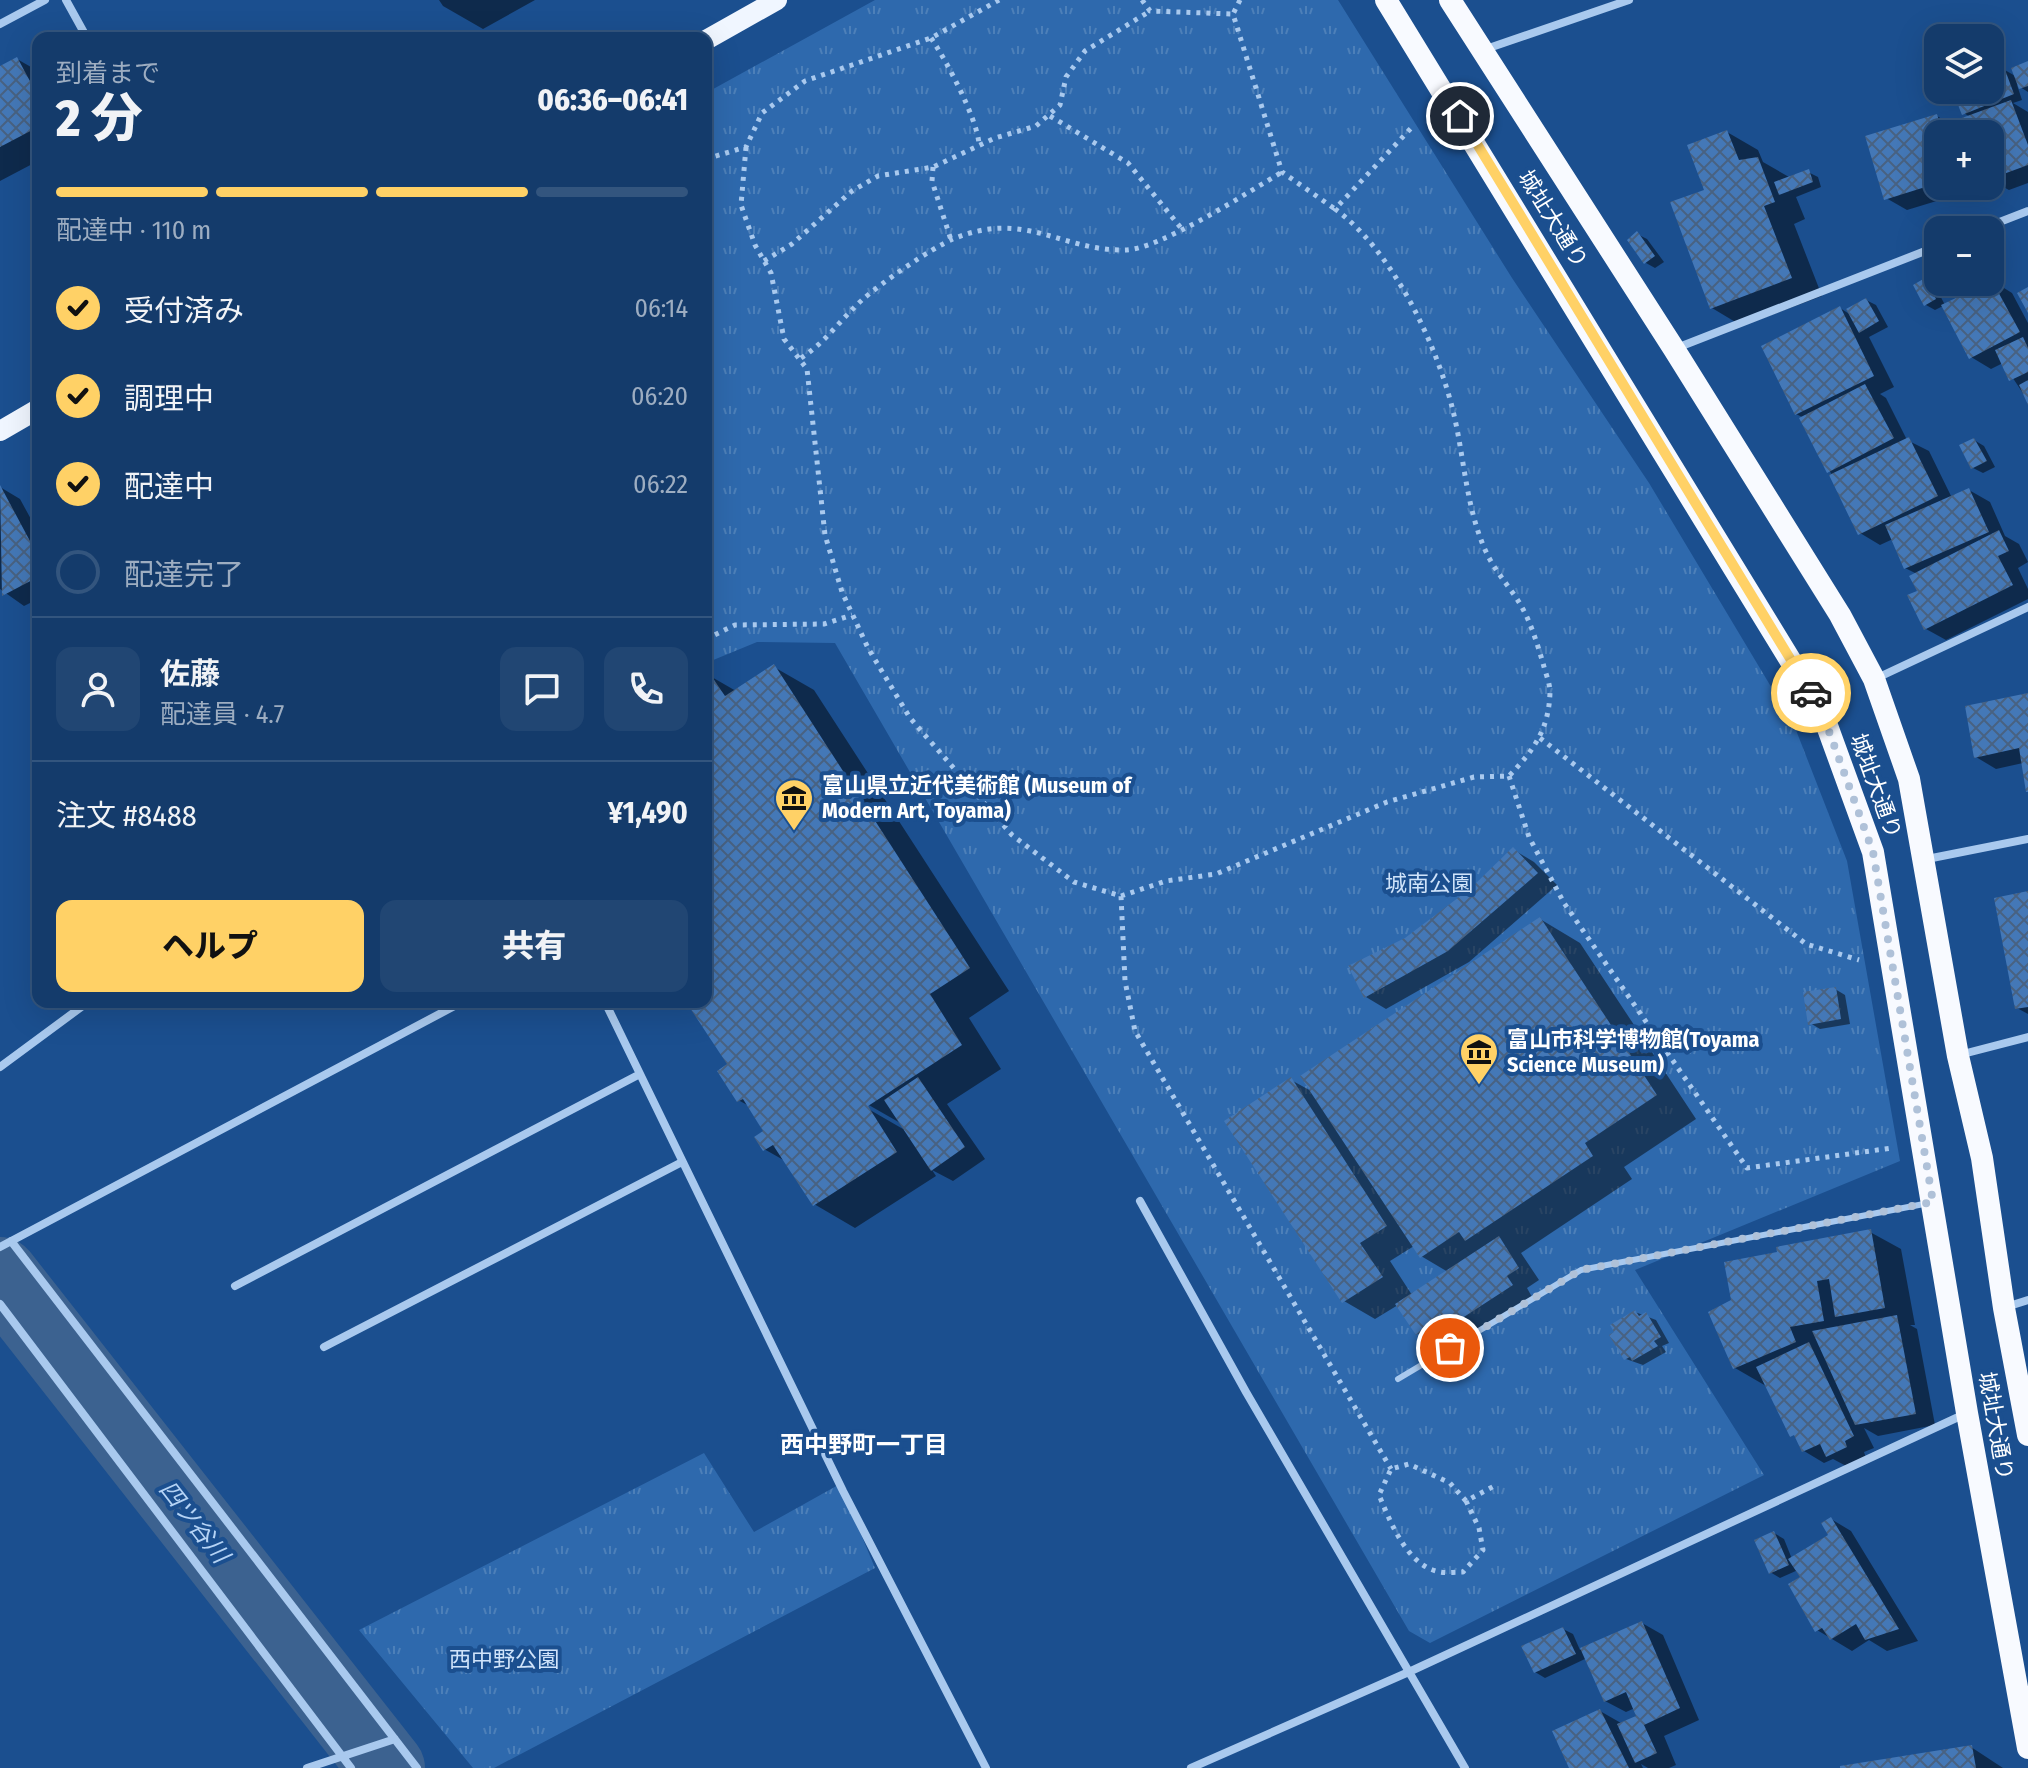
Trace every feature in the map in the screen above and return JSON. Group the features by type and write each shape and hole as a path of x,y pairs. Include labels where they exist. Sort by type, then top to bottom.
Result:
{"highway":[{"name":"城址大通り","path":"1386,0 1822,712 1873,852 1967,1413 2028,1748"},
{"name":"城址大通り","path":"1450,0 1674,349 1840,615 1874,679 1909,779 1958,1056 1982,1158 2004,1308 2028,1435"}],"main road":[{"path":"712,37 777,0"},
{"path":"0,431 32,412"}],"street":[{"path":"0,24 45,0"},
{"path":"66,0 84,32"},
{"path":"1482,50 1629,0"},
{"path":"2004,220 2028,211"},
{"path":"1674,349 1924,251"},
{"path":"1874,679 2028,607"},
{"path":"1925,859 2028,839"},
{"path":"0,1067 80,1008"},
{"path":"0,1247 451,1008"},
{"path":"608,1008 843,1491 986,1768"},
{"path":"1958,1056 2028,1037"},
{"path":"235,1286 640,1074"},
{"path":"324,1347 682,1162"},
{"path":"1140,1201 1246,1392 1465,1768"},
{"path":"11,1241 417,1768"},
{"path":"2004,1308 2028,1300"},
{"path":"0,1304 351,1768"},
{"path":"1191,1768 1411,1671 1967,1413"},
{"path":"307,1768 340,1754 395,1739"}],"lane":[{"path":"1398,1379 1581,1270 1933,1202"}],"path":[{"path":"999,0 931,38 805,81 762,113 746,147 741,205 771,273 784,339 801,358 812,393 813,436 825,535 852,615 910,718 1012,835 1074,882 1121,896 1166,881 1216,874 1399,798 1474,777 1509,776 1546,726 1550,689 1530,623 1497,574 1482,543 1443,377 1426,335 1377,249 1352,221 1282,172 1233,14 1240,0"},
{"path":"1142,0 1150,11"},
{"path":"764,261 792,244 852,191 878,176 933,167 979,144 1036,126 1060,105 1066,77 1085,51 1150,11 1233,14"},
{"path":"931,38 945,58 978,130 979,144"},
{"path":"1050,116 1128,163 1181,228"},
{"path":"1335,209 1414,125"},
{"path":"712,157 746,147"},
{"path":"933,167 932,181 951,240"},
{"path":"801,358 825,343 863,299 951,240 981,230 1018,227 1054,234 1092,248 1129,251 1181,228 1282,172"},
{"path":"712,636 735,625 824,624 852,615"},
{"path":"1540,738 1806,944 1864,961"},
{"path":"1509,776 1529,837 1564,903 1747,1168 1893,1148"},
{"path":"1121,896 1125,981 1135,1031 1391,1469"},
{"path":"1409,1464 1450,1483 1466,1501 1479,1528 1483,1550 1463,1572 1435,1571 1408,1550 1391,1523 1379,1495 1391,1469 1409,1464"},
{"path":"1466,1501 1496,1485"}],"green space":[{"name":"城南公園","path":"875,0 1338,0 1512,278 1649,483 1794,725 1847,861 1900,1161 1635,1270 1764,1475 1430,1643 1409,1631 835,643 757,642 712,661 712,90"},
{"name":"西中野公園","path":"704,1453 754,1532 840,1484 875,1568 494,1768 473,1768 359,1630"}],"building":[{"path":"17,57 32,85 32,130 0,147 0,66"},
{"path":"2028,61 2028,86 2019,89 2011,68"},
{"path":"2004,67 2014,94 2004,98"},
{"path":"2011,100 2028,145 2028,165 2004,174 2004,120 1959,119"},
{"path":"1958,104 1989,104 1962,115"},
{"path":"1937,114 1939,120 1924,120 1924,187 1884,200 1865,136"},
{"path":"1727,130 1739,160 1758,157 1775,202 1764,206 1792,278 1710,309 1670,202 1704,190 1687,145"},
{"path":"1809,169 1813,182 1779,195 1774,182"},
{"path":"1637,231 1655,256 1644,264 1627,240"},
{"path":"1924,279 1924,296 1934,296 1936,299 1924,306 1913,285"},
{"path":"2028,287 2028,313 2017,293"},
{"path":"1960,296 2000,296 2020,332 1969,359 1941,305"},
{"path":"1866,298 1879,321 1859,333 1846,309"},
{"path":"1840,306 1874,376 1795,415 1761,346"},
{"path":"2023,337 2028,348 2028,372 2009,381 1995,350"},
{"path":"2028,380 2028,405 2019,385"},
{"path":"1865,384 1894,438 1827,473 1799,418"},
{"path":"1909,437 1938,496 1858,535 1829,475"},
{"path":"1974,438 1987,461 1971,469 1959,445"},
{"path":"0,485 32,545 32,580 2,596"},
{"path":"1969,488 1989,532 1904,569 1885,525"},
{"path":"1999,530 2009,551 1998,556 2013,585 1924,630 1907,595 1917,591 1909,576"},
{"name":"富山県立近代美術館 (Museum of Modern Art, Toyama)","path":"774,664 970,968 930,994 962,1045 868,1106 897,1152 813,1206 773,1145 763,1151 754,1137 763,1131 743,1099 737,1102 717,1071 727,1064 690,1008 712,1008 712,677 725,696"},
{"path":"2028,693 2026,792 2019,748 1974,758 1965,706"},
{"path":"1513,847 1538,873 1448,951 1364,998 1348,966 1405,938 1471,888"},
{"path":"2028,891 2028,1007 2015,1009 1994,898"},
{"name":"富山市科学博物館(Toyama Science Museum)","path":"1540,917 1657,1095 1585,1143 1593,1156 1465,1241 1459,1232 1420,1258 1300,1076"},
{"path":"1836,987 1841,1019 1808,1025 1803,992"},
{"path":"918,1077 965,1147 931,1171 884,1100"},
{"path":"1291,1077 1387,1226 1360,1243 1383,1277 1342,1303 1224,1121"},
{"path":"1871,1229 1885,1308 1835,1317 1829,1279 1817,1281 1824,1321 1790,1327 1796,1342 1733,1369 1708,1312 1731,1300 1724,1262 1777,1252 1776,1247"},
{"path":"1499,1236 1519,1268 1507,1276 1513,1285 1447,1328 1441,1319 1416,1335 1395,1304"},
{"path":"1635,1310 1639,1316 1646,1312 1661,1337 1654,1341 1658,1346 1632,1361 1630,1357 1624,1360 1609,1335 1614,1332 1610,1325"},
{"path":"1897,1315 1916,1414 1855,1425 1812,1331"},
{"path":"1809,1342 1854,1436 1845,1441 1847,1447 1826,1457 1820,1444 1802,1452 1794,1435 1790,1437 1756,1367"},
{"path":"1831,1517 1899,1629 1865,1640 1856,1624 1830,1640 1822,1628 1815,1632 1788,1584 1800,1577 1788,1559 1828,1535 1821,1523"},
{"path":"1774,1531 1789,1565 1769,1574 1754,1540"},
{"path":"1642,1621 1680,1708 1644,1725 1657,1753 1635,1763 1617,1724 1636,1716 1626,1692 1604,1702 1580,1648"},
{"path":"1563,1627 1576,1654 1534,1673 1521,1646"},
{"path":"1600,1709 1629,1768 1569,1768 1552,1731"},
{"path":"1972,1745 1976,1768 1840,1768 1840,1766"}],"waterway":[{"name":"四ツ谷川","path":"0,1275 387,1768"}],"way so far":[{"path":"1450,1348 1581,1270 1933,1202 1873,852 1822,712 1811,693"}],"place":[{"name":"富山県立近代美術館 (Museum of Modern Art, Toyama)","path":"794,832"},
{"name":"富山市科学博物館(Toyama Science Museum)","path":"1479,1086"}],"district":[{"name":"西中野町一丁目","path":"864,1445"}],"route":[{"path":"1460,116 1811,693"}]}
